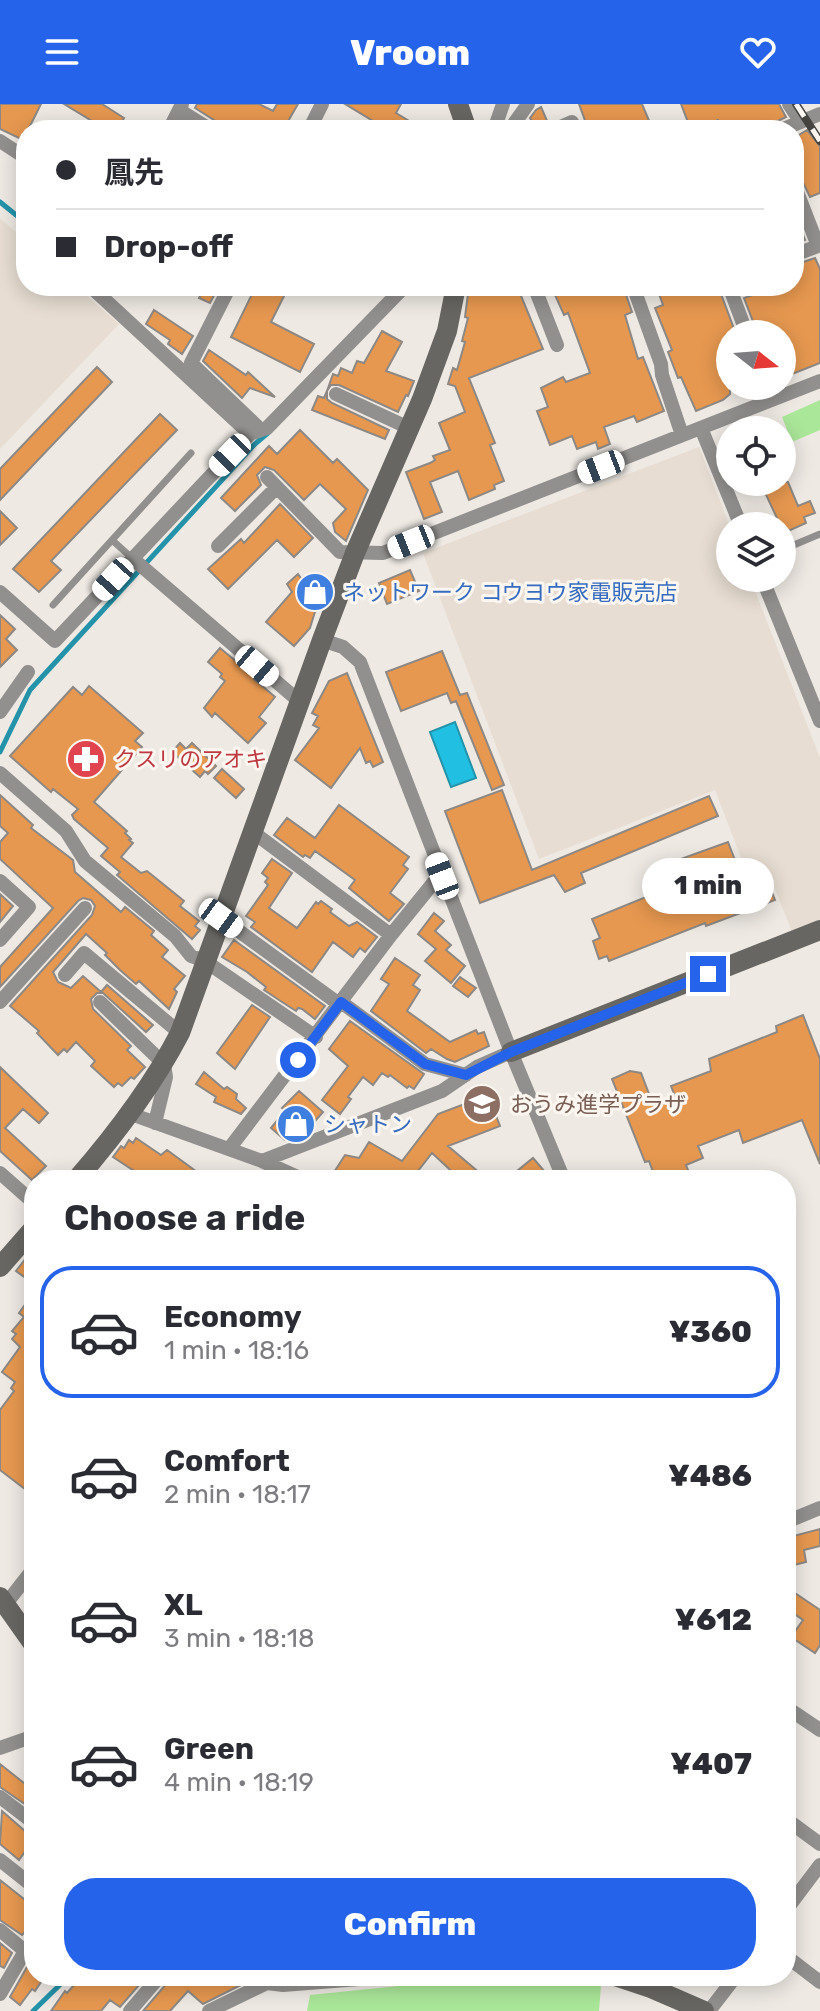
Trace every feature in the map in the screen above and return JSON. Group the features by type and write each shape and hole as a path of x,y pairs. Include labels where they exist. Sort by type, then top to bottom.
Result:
{"street":[{"path":"180,107 198,120"},
{"path":"804,211 818,246 804,251"},
{"path":"102,296 188,369 255,432"},
{"path":"188,369 225,296"},
{"path":"0,592 55,641 255,432 267,428 395,296"},
{"path":"84,1170 131,1114 180,1033 355,553 447,331 454,296"},
{"path":"538,296 557,345"},
{"path":"637,296 682,435"},
{"path":"733,296 742,320"},
{"path":"796,387 820,381"},
{"path":"336,394 409,428"},
{"path":"218,546 272,482 340,552 383,553 701,428 755,400"},
{"path":"701,428 735,512"},
{"path":"133,560 300,702"},
{"path":"768,592 820,721"},
{"path":"322,640 343,647 360,662 560,1170"},
{"path":"0,710 28,672"},
{"path":"0,773 66,831 85,861 175,936 191,956 205,961 316,1037"},
{"path":"253,832 391,935"},
{"path":"229,1149 391,935 442,876"},
{"path":"0,881 29,907 0,940"},
{"path":"0,1002 85,908"},
{"path":"221,918 425,1064 466,1075"},
{"path":"262,1161 442,1091 511,1052 820,930"},
{"path":"65,975 84,953 180,1033"},
{"path":"100,1002 164,1064 166,1077 155,1123"},
{"path":"131,1114 282,1170"},
{"path":"0,1173 24,1194"},
{"path":"0,1267 24,1239"},
{"path":"796,1518 820,1508"},
{"path":"24,1579 3,1601 24,1631"},
{"path":"796,1714 820,1730"},
{"path":"3,1742 24,1738"},
{"path":"0,1797 24,1815"},
{"path":"796,1826 820,1844"},
{"path":"0,1860 24,1879"},
{"path":"796,1897 820,1865"},
{"path":"0,1930 24,1942"},
{"path":"0,1994 24,1955"},
{"path":"796,1964 820,1982"},
{"path":"130,2011 151,1986"},
{"path":"209,2011 252,1986"},
{"path":"641,1986 707,2011 728,1986"}],"lane":[{"path":"53,605 191,453"},
{"path":"796,544 820,534"},
{"path":"112,540 133,560"}],"shaded area":[{"path":"0,218 16,232 16,296 87,296 119,324 0,449"},
{"path":"699,447 724,512 716,512 716,592 755,592 820,758 820,921 792,932 767,869 747,873 715,790 539,859 423,553"}],"green space":[{"path":"820,400 820,430 796,440 796,416 784,416"},
{"path":"398,1986 601,1986 599,2011 307,2011 310,1995"}],"water":[{"path":"455,722 476,778 451,787 430,732"}],"building":[{"path":"0,104 41,104 33,120 16,120 16,137 0,129"},
{"path":"64,104 102,104 124,118 123,120 90,120"},
{"path":"197,104 259,104 273,111 277,104 298,104 289,120 214,120 195,108"},
{"path":"345,104 401,104 396,113 408,120 371,120"},
{"path":"579,104 642,104 649,120 585,120"},
{"path":"681,104 779,104 786,117 780,120 687,120"},
{"path":"541,107 547,120 531,120"},
{"path":"807,130 820,146 820,193 810,197 804,185 804,132"},
{"path":"815,258 820,269 820,363 796,372 796,320 752,320 744,298 804,296 804,262"},
{"path":"200,296 214,296 210,303"},
{"path":"251,296 284,296 271,322 314,344 300,372 231,337"},
{"path":"468,296 521,296 543,349 469,378 495,443 490,445 504,481 494,485 495,489 469,500 458,471 430,482 442,512 424,519 406,472 430,463 435,460 433,456 450,450 439,423 465,412 455,386 448,384 453,368 457,370 465,342 462,341 468,318 465,317"},
{"path":"555,296 626,296 632,312 625,315 638,359 643,357 664,411 637,422 634,416 604,427 610,444 598,449 596,442 577,449 572,436 550,445 537,411 548,407 541,388 563,377 566,382 590,373 568,313 564,315"},
{"path":"660,296 722,296 731,320 716,320 716,400 723,400 696,411 681,377 678,378 668,352 672,350 655,308 663,305"},
{"path":"154,310 193,336 182,354 168,344 170,340 146,324"},
{"path":"382,331 402,342 386,371 414,381 398,412 339,385 331,385 327,391 333,374 338,376 341,368 352,373 357,361 364,363"},
{"path":"209,350 246,375 248,372 275,397 250,388 242,398 203,361"},
{"path":"97,367 112,382 0,500 0,469"},
{"path":"327,391 327,399 332,403 389,430 385,439 312,410 318,396 324,398"},
{"path":"160,414 177,430 51,561 61,570 39,592 13,569"},
{"path":"300,430 333,463 337,459 368,490 346,541 335,532 333,523 346,509 320,484 304,500 274,470 265,467 257,475 261,485 235,511 221,498 269,446 277,454"},
{"path":"767,496 794,496 798,506 810,501 815,513 804,517 806,523 796,528 796,512 774,512"},
{"path":"280,504 313,538 294,557 277,540 228,589 208,569 241,539 244,543"},
{"path":"0,511 17,528 0,545"},
{"path":"410,570 419,591 387,604 379,583"},
{"path":"298,574 318,602 310,628 294,646 266,622 292,592 287,584"},
{"path":"0,615 15,629 6,639 17,650 0,667"},
{"path":"220,648 275,697 259,717 266,723 248,743 215,713 212,717 204,708 225,681 220,677 222,674 208,662"},
{"path":"442,651 460,695 467,693 504,785 492,790 456,701 451,703 447,693 401,711 386,672"},
{"path":"347,673 383,762 373,767 370,761 366,763 360,748 331,788 295,760 319,728 313,725 318,716 312,713 329,681"},
{"path":"89,686 143,733 135,741 142,747 94,802 127,831 125,833 133,843 121,857 141,873 147,871 184,901 180,906 199,921 195,926 200,930 192,939 117,875 120,872 101,856 108,848 74,819 72,815 78,809 53,789 51,792 10,756 73,687 82,695"},
{"path":"180,743 186,749 192,743 216,766 200,777 172,752"},
{"path":"222,769 244,789 236,798 214,778"},
{"path":"502,790 532,870 709,796 718,816 581,873 585,883 565,892 554,875 480,903 445,811"},
{"path":"0,795 33,825 31,828 73,860 75,872 121,912 125,907 154,931 151,935 168,950 162,957 185,976 174,989 177,992 169,1009 139,981 136,984 120,970 86,934 53,972 58,982 71,988 83,976 101,992 107,985 153,1025 146,1032 103,993 97,993 91,999 93,1009 131,1046 127,1050 145,1067 122,1086 118,1083 114,1087 91,1066 95,1061 76,1042 67,1052 64,1049 58,1055 37,1033 39,1031 10,1006 92,915 95,906 91,900 83,898 78,901 0,987 0,967 53,908 0,859 0,842 8,833 0,826"},
{"path":"339,805 409,857 403,865 408,869 390,893 404,904 389,921 349,888 355,880 315,851 310,858 303,857 274,835 287,818 315,838"},
{"path":"728,842 743,881 764,873 775,900 706,926 705,923 609,961 607,956 599,959 593,941 600,938 592,919 683,882 675,861"},
{"path":"272,859 292,873 269,908 297,928 316,902 321,901 349,926 357,922 377,937 365,952 360,948 353,957 333,942 312,972 251,927 255,922 246,916 268,885 265,882 268,878 262,873"},
{"path":"0,894 13,906 0,922"},
{"path":"434,913 444,921 435,931 451,945 446,950 465,966 451,983 425,961 436,949 418,934"},
{"path":"234,940 325,1006 315,1019 302,1009 296,1011 264,990 266,987 247,972 222,957"},
{"path":"395,958 420,975 413,985 420,990 407,1011 450,1042 476,1030 478,1034 484,1032 489,1046 455,1062 431,1049 426,1053 371,1011 389,984 381,979"},
{"path":"460,977 476,988 468,997 453,986"},
{"path":"252,1005 270,1017 235,1069 217,1053"},
{"path":"803,1015 820,1059 820,1164 802,1120 743,1143 739,1130 698,1146 703,1158 686,1165 688,1170 652,1170 649,1161 645,1162 612,1079 630,1071 641,1073 654,1107 676,1099 671,1086 711,1071 709,1059 777,1032 776,1026"},
{"path":"350,1021 424,1074 414,1089 382,1073 373,1085 363,1077 340,1114 322,1100 348,1066 329,1049"},
{"path":"0,1067 48,1113 39,1123 23,1109 5,1128 46,1166 42,1170 24,1170 24,1173 0,1151"},
{"path":"204,1072 224,1089 227,1087 237,1094 236,1099 246,1108 241,1114 214,1102 216,1097 196,1084"},
{"path":"299,1091 323,1112 308,1129 301,1122 285,1140 271,1128 285,1111 282,1108"},
{"path":"488,1095 500,1126 448,1146 476,1170 450,1170 432,1153 419,1170 335,1170 345,1155 359,1158 369,1142 402,1161 438,1114"},
{"path":"136,1138 161,1155 167,1150 194,1170 133,1170 113,1157 129,1140 133,1143"},
{"path":"533,1158 543,1170 518,1170"},
{"path":"24,1261 24,1277 16,1271"},
{"path":"24,1317 24,1488 0,1470 0,1410 14,1391 11,1388 15,1382 2,1372 20,1347 12,1339 16,1334 12,1331"},
{"path":"820,1529 820,1546 804,1550 806,1562 796,1564 796,1535"},
{"path":"796,1594 820,1610 820,1645 815,1653 796,1640 796,1630 803,1620 796,1615"},
{"path":"0,1764 24,1783 24,1804 0,1787"},
{"path":"2,1811 24,1830 24,1853 19,1860 0,1844"},
{"path":"0,1880 24,1899 24,1933 22,1935 0,1920"},
{"path":"0,1943 12,1953 4,1968 0,1966"},
{"path":"24,1972 24,1986 38,1986 35,1991 32,1989 20,2005 10,1997"},
{"path":"73,1986 138,1986 120,2007 110,2000 101,2011 51,2011 65,1991 67,1993"},
{"path":"165,1986 239,1986 203,2004 188,1991 170,2011 143,2011"}],"waterway":[{"path":"0,202 16,215"},
{"path":"0,752 30,690 269,432"},
{"path":"33,2011 59,1986"}],"railway":[{"path":"796,104 820,141"}],"place":[{"name":"ネットワーク コウヨウ家電販売店","path":"315,592"},
{"name":"クスリのアオキ","path":"86,759"},
{"name":"おうみ進学プラザ","path":"482,1104"},
{"name":"シャトン","path":"296,1124"}],"route":[{"path":"298,1060 341,1002 425,1064 466,1075 511,1052 708,974"}]}
